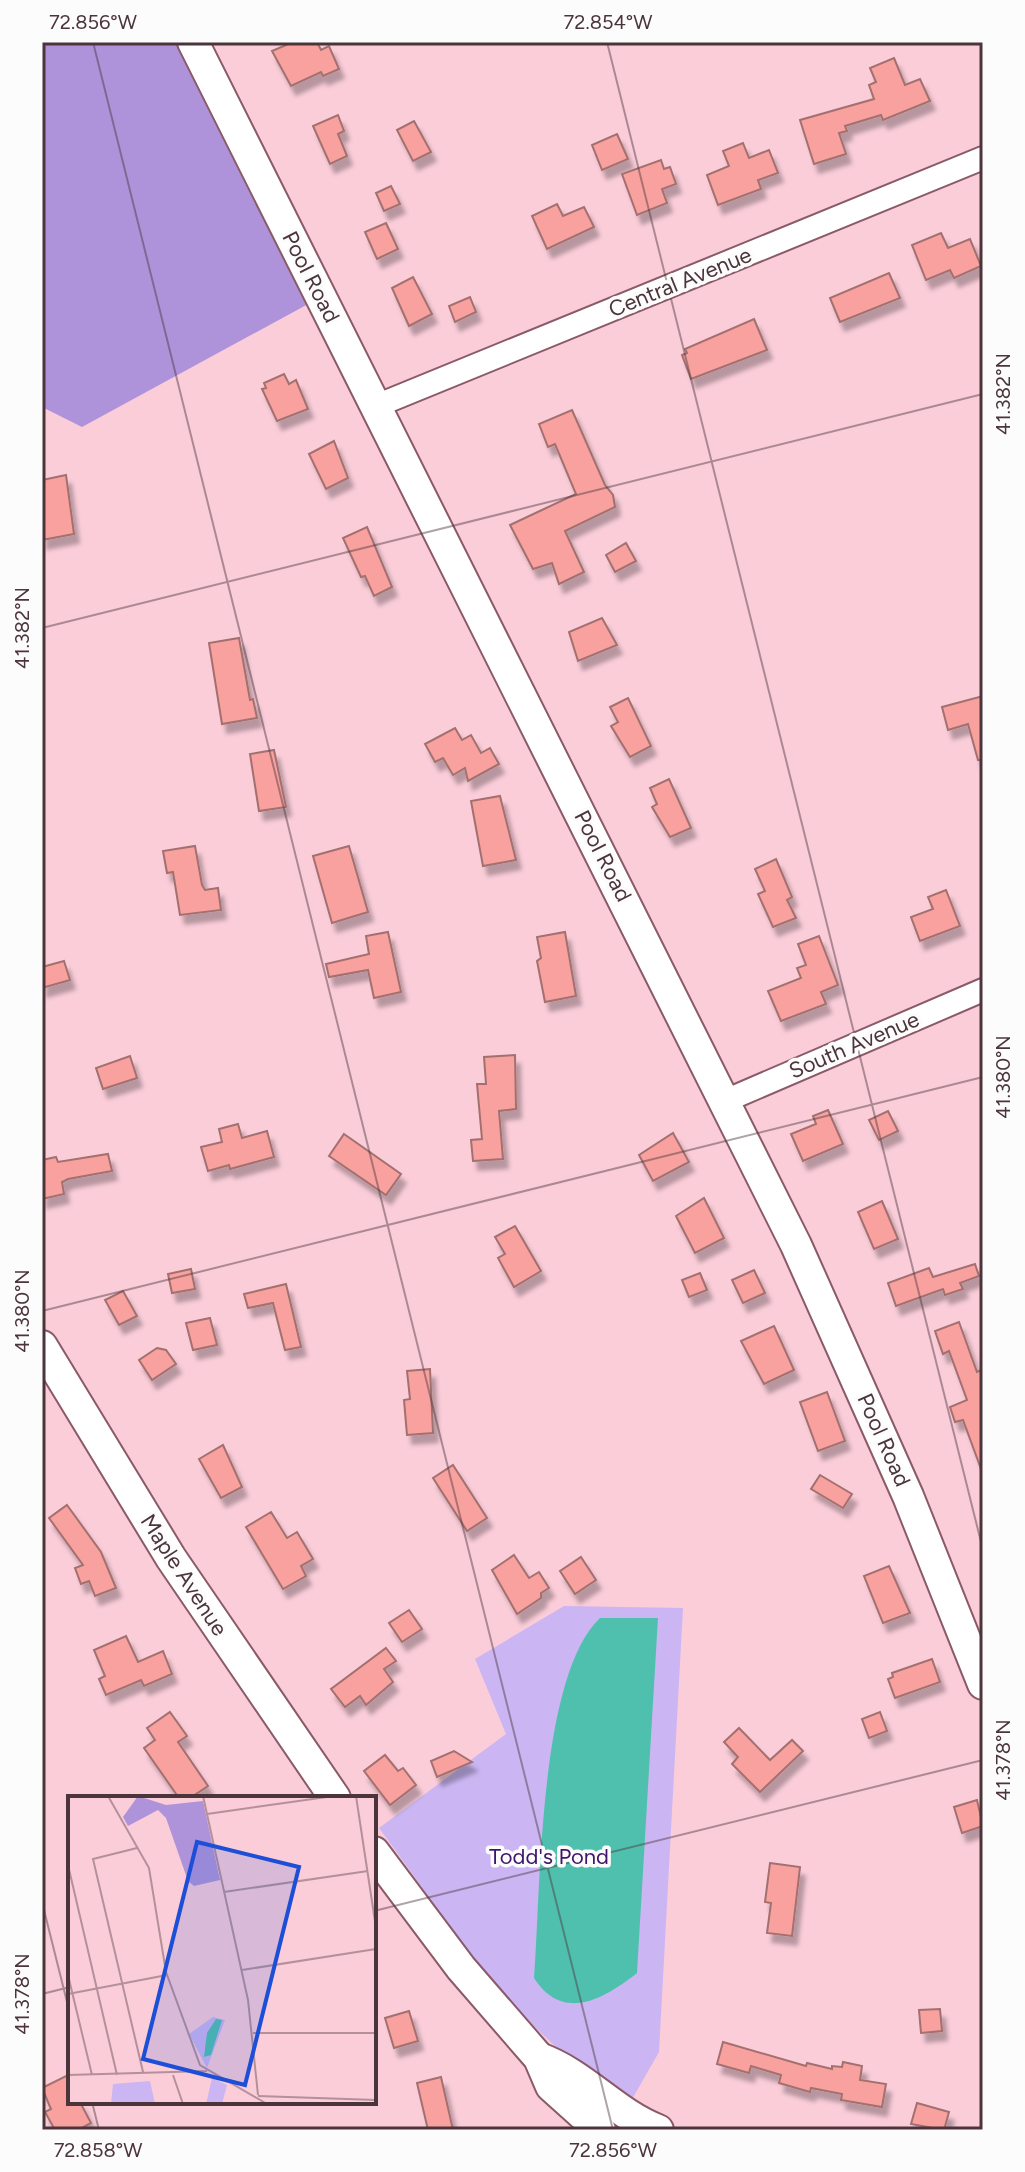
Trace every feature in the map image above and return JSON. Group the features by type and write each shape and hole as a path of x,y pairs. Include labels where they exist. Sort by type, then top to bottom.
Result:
{"street":[{"name":"Pool Road","path":"193,42 725,1101 852,1367 981,1670"},
{"name":"Central Avenue","path":"376,406 983,158"},
{"name":"South Avenue","path":"725,1101 983,990"},
{"name":"Maple Avenue","path":"42,1346 163,1546 334,1796"},
{"path":"376,1855 461,1968 539,2058 556,2093 600,2130"},
{"path":"539,2058 571,2071 647,2128"}],"green space":[{"name":"Todd's Pond","path":"564,1606 683,1608 659,2052 631,2101 591,2076 522,2014 462,1942 379,1828 506,1734 475,1659"}],"shaded area":[{"path":"42,42 180,42 310,303 82,427 42,407"},
{"name":"Todd's Pond","path":"600,1618 658,1618 637,1973 598,1998 571,2003 545,1992 534,1978 542,1841 546,1788 565,1687 580,1647"}],"building":[{"path":"293,42 317,42 321,50 329,46 339,69 323,76 321,72 291,86 272,51"},
{"path":"894,58 905,85 920,79 930,101 883,120 881,115 845,126 847,131 839,133 846,154 814,164 800,120 874,99 869,85 876,82 870,68"},
{"path":"338,115 344,131 338,134 347,156 330,164 313,126"},
{"path":"414,121 431,152 413,161 397,130"},
{"path":"617,134 628,159 602,170 592,145"},
{"path":"743,143 749,158 769,150 778,173 758,180 761,189 718,205 707,175 729,166 723,151"},
{"path":"661,160 664,169 670,167 676,184 662,189 667,203 637,215 622,174"},
{"path":"391,186 400,204 384,211 376,193"},
{"path":"557,204 563,216 584,207 594,227 547,249 532,216"},
{"path":"386,223 398,249 377,259 365,232"},
{"path":"941,233 948,248 970,239 981,266 954,278 950,270 926,280 912,245"},
{"path":"889,273 900,298 840,322 830,298"},
{"path":"413,277 432,314 409,326 392,288"},
{"path":"470,297 476,312 455,322 449,306"},
{"path":"754,319 767,350 691,379 682,355 687,353 685,349"},
{"path":"284,374 289,384 296,380 308,409 277,421 262,389 266,388 264,383"},
{"path":"572,410 605,485 613,495 615,507 565,531 584,572 559,584 552,563 533,569 510,525 576,494 555,444 548,447 539,424"},
{"path":"334,441 348,478 326,489 309,454"},
{"path":"66,475 74,534 42,540 42,480"},
{"path":"367,527 392,587 374,596 365,576 361,577 343,538"},
{"path":"626,543 636,561 615,572 606,555"},
{"path":"602,618 617,645 578,661 569,632"},
{"path":"239,638 250,700 253,699 257,718 222,724 209,643"},
{"path":"983,696 983,760 978,760 968,724 948,730 942,707"},
{"path":"628,698 651,746 630,757 611,726 618,722 610,707"},
{"path":"455,728 462,740 471,735 481,753 490,748 499,764 468,781 465,768 453,775 443,758 435,762 425,744"},
{"path":"274,750 286,807 259,811 250,754"},
{"path":"669,779 691,828 670,837 652,807 657,804 650,788"},
{"path":"500,796 516,860 483,866 471,801"},
{"path":"195,846 202,885 205,890 218,888 221,910 180,915 173,872 167,873 163,851"},
{"path":"349,846 368,912 332,923 313,856"},
{"path":"776,859 792,897 787,900 796,918 773,927 758,894 765,891 755,869"},
{"path":"946,890 960,926 920,941 911,917 933,909 928,897"},
{"path":"388,932 401,992 374,998 368,970 329,977 326,964 369,954 366,936"},
{"path":"565,932 576,996 545,1002 537,961 541,958 537,937"},
{"path":"819,936 838,985 821,992 826,1004 781,1021 768,991 801,978 797,968 806,965 798,944"},
{"path":"64,961 70,980 42,988 42,967"},
{"path":"515,1055 516,1109 499,1111 503,1159 473,1161 471,1140 482,1139 477,1084 486,1084 484,1057"},
{"path":"130,1056 137,1078 103,1089 96,1068"},
{"path":"828,1110 843,1144 803,1161 791,1134 816,1124 813,1116"},
{"path":"888,1111 898,1131 879,1140 869,1120"},
{"path":"238,1124 242,1138 267,1131 274,1157 230,1169 229,1165 208,1171 201,1147 222,1142 219,1129"},
{"path":"673,1133 689,1162 653,1181 639,1155"},
{"path":"344,1134 401,1174 386,1195 329,1156"},
{"path":"108,1154 112,1171 68,1179 62,1182 64,1194 42,1199 42,1160 56,1157 58,1162"},
{"path":"704,1198 724,1238 695,1253 676,1216"},
{"path":"882,1201 898,1239 874,1249 858,1212"},
{"path":"515,1226 541,1271 514,1287 498,1258 505,1254 495,1237"},
{"path":"975,1264 979,1276 960,1283 963,1289 945,1295 943,1289 896,1306 888,1283 929,1268 933,1277"},
{"path":"191,1269 195,1289 172,1293 168,1274"},
{"path":"754,1270 765,1293 743,1303 732,1280"},
{"path":"700,1273 707,1290 689,1297 682,1280"},
{"path":"286,1284 301,1347 285,1350 273,1303 248,1308 244,1294"},
{"path":"123,1291 137,1316 119,1325 105,1300"},
{"path":"210,1318 217,1345 193,1350 186,1323"},
{"path":"959,1322 977,1372 983,1369 981,1469 963,1420 955,1422 950,1407 967,1400 949,1351 943,1354 935,1331"},
{"path":"774,1326 794,1370 764,1384 741,1341"},
{"path":"157,1348 166,1350 176,1364 152,1380 139,1360"},
{"path":"430,1369 433,1433 407,1435 404,1400 410,1399 407,1371"},
{"path":"827,1392 845,1441 818,1451 800,1402"},
{"path":"223,1445 242,1487 221,1498 199,1459"},
{"path":"453,1465 487,1518 467,1531 433,1478"},
{"path":"820,1475 852,1494 843,1508 811,1489"},
{"path":"67,1505 101,1552 116,1588 95,1596 89,1581 81,1584 75,1568 83,1565 49,1518"},
{"path":"271,1512 287,1538 297,1532 313,1559 301,1566 306,1576 283,1589 246,1527"},
{"path":"514,1555 529,1578 539,1572 549,1588 541,1593 541,1598 517,1614 492,1570"},
{"path":"581,1557 596,1580 575,1594 560,1571"},
{"path":"889,1566 910,1613 883,1623 864,1576"},
{"path":"409,1610 422,1629 402,1642 389,1623"},
{"path":"126,1636 138,1662 163,1651 172,1674 144,1686 141,1680 106,1695 99,1679 105,1676 94,1650"},
{"path":"386,1648 396,1661 384,1669 393,1682 366,1705 360,1696 345,1707 331,1689"},
{"path":"932,1659 940,1682 895,1698 888,1679 893,1677 892,1673"},
{"path":"170,1712 187,1736 178,1742 208,1786 193,1796 178,1796 144,1748 155,1740 147,1728"},
{"path":"880,1712 887,1731 869,1738 862,1719"},
{"path":"739,1728 770,1760 792,1740 803,1751 760,1792 732,1764 738,1757 724,1742"},
{"path":"454,1751 472,1762 437,1777 431,1761"},
{"path":"385,1755 398,1771 403,1768 416,1785 390,1805 364,1771"},
{"path":"977,1800 983,1826 962,1833 954,1807"},
{"path":"770,1863 800,1867 792,1936 767,1933 771,1903 765,1902"},
{"path":"940,2009 942,2031 921,2033 919,2010"},
{"path":"409,2011 418,2041 394,2048 385,2018"},
{"path":"723,2042 806,2066 807,2063 832,2069 832,2066 842,2067 843,2062 862,2066 860,2080 886,2084 882,2107 841,2100 842,2094 811,2088 810,2092 779,2083 781,2075 751,2066 749,2073 717,2064"},
{"path":"68,2075 68,2104 81,2104 91,2123 78,2130 55,2130 45,2112 51,2109 42,2088"},
{"path":"441,2077 453,2130 428,2130 417,2083"},
{"path":"917,2103 949,2112 944,2130 911,2124"}]}
